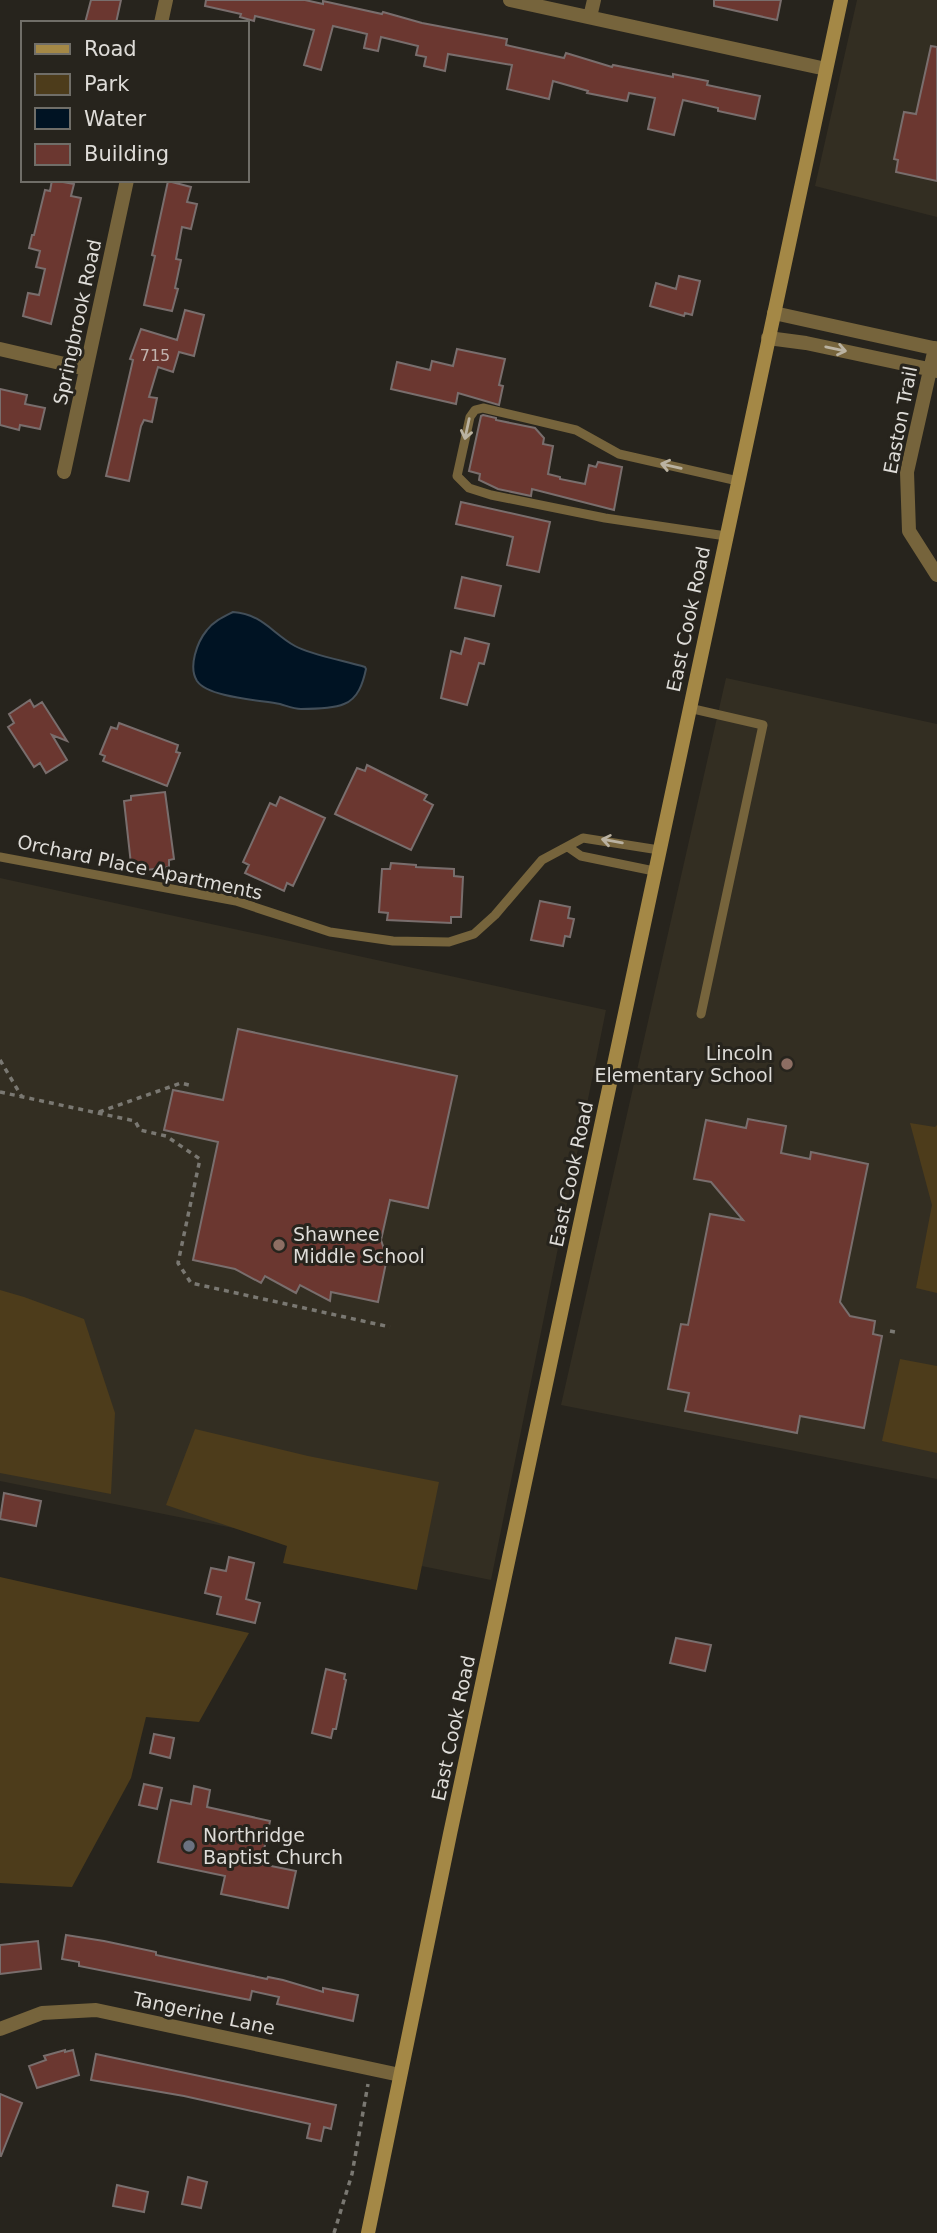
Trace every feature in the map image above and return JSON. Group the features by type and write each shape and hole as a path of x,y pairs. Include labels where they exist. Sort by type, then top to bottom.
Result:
{"main road":[{"name":"East Cook Road","path":"368,2233 654,871 841,0"}],"street":[{"path":"161,21 166,0"},
{"path":"510,0 826,69"},
{"path":"590,17 594,0"},
{"name":"Springbrook Road","path":"64,472 127,182"},
{"path":"774,313 936,349"},
{"path":"768,338 806,343 933,370"},
{"path":"0,349 86,369"},
{"name":"Easton Trail","path":"936,349 907,472 909,531 937,575"},
{"name":"Tangerine Lane","path":"0,2029 42,2013 96,2010 400,2075"}],"lane":[{"path":"726,536 605,518 491,495 469,488 457,476 470,417 475,410 482,408 576,430 619,454 738,481"},
{"path":"689,708 763,724 701,1014"},
{"name":"Orchard Place Apartments","path":"0,857 236,901 330,932 393,941 449,942 474,934 495,915 541,860 583,838 659,850"},
{"path":"568,848 581,856 654,871"}],"path":[{"path":"0,1060 22,1097"},
{"path":"97,1113 181,1083 189,1085"},
{"path":"0,1092 135,1121 140,1130 166,1136 200,1158 178,1263 191,1283 390,1327"},
{"path":"334,2233 352,2174 368,2084"}],"shaded area":[{"path":"857,0 937,0 937,217 815,186"},
{"name":"Lincoln Elementary School","path":"726,678 937,724 937,1479 561,1405"},
{"name":"Shawnee Middle School","path":"0,878 606,1010 491,1580 0,1481"}],"green space":[{"path":"910,1123 935,1127 937,1125 937,1293 916,1288 932,1205"},
{"path":"0,1290 84,1319 115,1413 111,1494 0,1473"},
{"path":"900,1359 937,1366 937,1453 882,1441"},
{"path":"195,1429 308,1456 439,1482 417,1590 283,1563 287,1546 166,1505"},
{"path":"0,1577 249,1633 199,1722 146,1717 131,1778 72,1887 0,1883"}],"water":[{"path":"233,612 252,616 302,649 365,667 359,690 349,702 339,706 301,709 224,695 203,687 197,681 193,669 197,648 210,627"}],"building":[{"path":"91,0 121,0 116,21 86,21"},
{"path":"206,0 305,0 323,4 323,1 507,39 506,45 564,58 566,53 612,67 613,65 673,77 673,74 708,81 707,85 760,96 755,119 683,100 674,135 648,129 655,98 629,93 627,101 587,93 588,91 553,81 549,99 507,89 512,65 448,54 445,71 424,66 426,57 416,55 418,46 381,37 378,51 364,48 367,34 333,26 321,70 304,65 314,30 255,16 254,21 240,17 241,14 205,6"},
{"path":"714,0 781,0 777,20 714,6"},
{"path":"931,46 937,47 937,181 896,172 898,160 894,159 904,112 916,114"},
{"path":"52,182 74,184 71,196 81,198 51,324 23,316 28,293 39,295 45,269 36,267 40,251 29,248 45,190 50,191"},
{"path":"168,182 191,187 187,202 197,204 191,229 182,227 176,259 181,260 175,288 178,289 172,311 144,305 155,256 152,255"},
{"path":"679,276 700,281 692,315 685,313 684,316 650,306 656,283 676,289"},
{"path":"185,310 204,315 194,356 179,352 173,372 158,367 149,397 157,398 152,422 144,420 141,426 129,481 106,476 133,360 130,359 141,329 177,340"},
{"path":"457,349 505,359 499,385 503,386 499,405 458,393 456,404 391,389 397,362 430,370 432,361 453,366"},
{"path":"0,389 27,395 25,404 45,408 40,429 20,425 19,430 0,425"},
{"path":"483,415 535,428 544,438 543,444 553,446 548,474 560,479 585,484 589,465 596,467 598,462 622,467 614,510 532,489 531,496 498,489 479,480 480,474 469,471"},
{"path":"461,502 550,522 539,572 507,565 513,537 456,524"},
{"path":"462,577 501,586 494,616 455,608"},
{"path":"465,638 489,644 484,664 479,663 467,705 441,698 451,651 461,654"},
{"path":"30,700 34,707 42,702 67,741 52,735 67,760 46,773 40,763 34,767 8,727 14,723 9,714"},
{"path":"119,723 178,745 176,752 180,753 167,786 103,761 105,756 100,754 111,727 117,729"},
{"path":"367,765 427,795 424,800 433,805 411,850 335,814 357,768 365,771"},
{"path":"165,792 174,859 169,860 169,867 139,871 137,863 131,864 124,801 131,800 131,796"},
{"path":"280,797 325,818 293,886 287,883 284,891 245,873 249,865 243,862 270,803 276,806"},
{"path":"391,863 454,869 454,876 463,877 461,917 451,917 451,923 387,920 388,913 379,912 382,869 390,869"},
{"path":"540,901 570,907 568,918 574,919 570,937 565,936 563,946 531,940"},
{"path":"238,1029 457,1076 428,1208 390,1200 381,1240 387,1258 378,1302 331,1292 330,1301 300,1285 296,1293 265,1276 261,1283 235,1269 193,1260 218,1142 164,1130 173,1090 223,1100"},
{"name":"Lincoln Elementary School","path":"748,1119 786,1126 781,1153 810,1159 811,1152 868,1164 840,1302 850,1316 875,1321 873,1334 882,1336 864,1428 800,1416 797,1433 685,1411 689,1393 668,1389 681,1324 688,1325 710,1214 743,1220 711,1182 694,1179 706,1120 746,1128"},
{"path":"4,1493 41,1501 36,1526 0,1519"},
{"path":"229,1557 254,1563 246,1599 260,1603 255,1623 217,1614 221,1597 205,1593 211,1568 226,1571"},
{"path":"676,1638 711,1645 705,1671 670,1663"},
{"path":"326,1669 345,1674 346,1680 336,1729 333,1729 331,1738 312,1733"},
{"path":"154,1734 174,1738 170,1758 150,1753"},
{"path":"144,1784 162,1788 157,1809 139,1805"},
{"name":"Northridge Baptist Church","path":"194,1786 210,1790 207,1807 270,1821 261,1864 296,1871 288,1908 221,1894 225,1876 158,1862 171,1800 191,1804"},
{"path":"66,1935 156,1952 156,1955 267,1979 283,1980 323,1992 323,1988 358,1995 353,2021 277,2004 279,1997 252,1991 250,2000 79,1966 79,1962 62,1959"},
{"path":"38,1941 41,1969 0,1974 0,1945"},
{"path":"73,2050 79,2075 37,2088 29,2066 46,2060 44,2056"},
{"path":"96,2054 336,2105 331,2129 324,2127 321,2141 307,2138 310,2124 184,2096 91,2080"},
{"path":"0,2094 22,2103 1,2156 0,2156"},
{"path":"188,2177 207,2182 201,2208 182,2204"},
{"path":"117,2185 148,2192 144,2212 113,2206"}],"place":[{"name":"Lincoln Elementary School","path":"787,1064"},
{"name":"Shawnee Middle School","path":"279,1245"},
{"name":"Northridge Baptist Church","path":"189,1846"}]}
